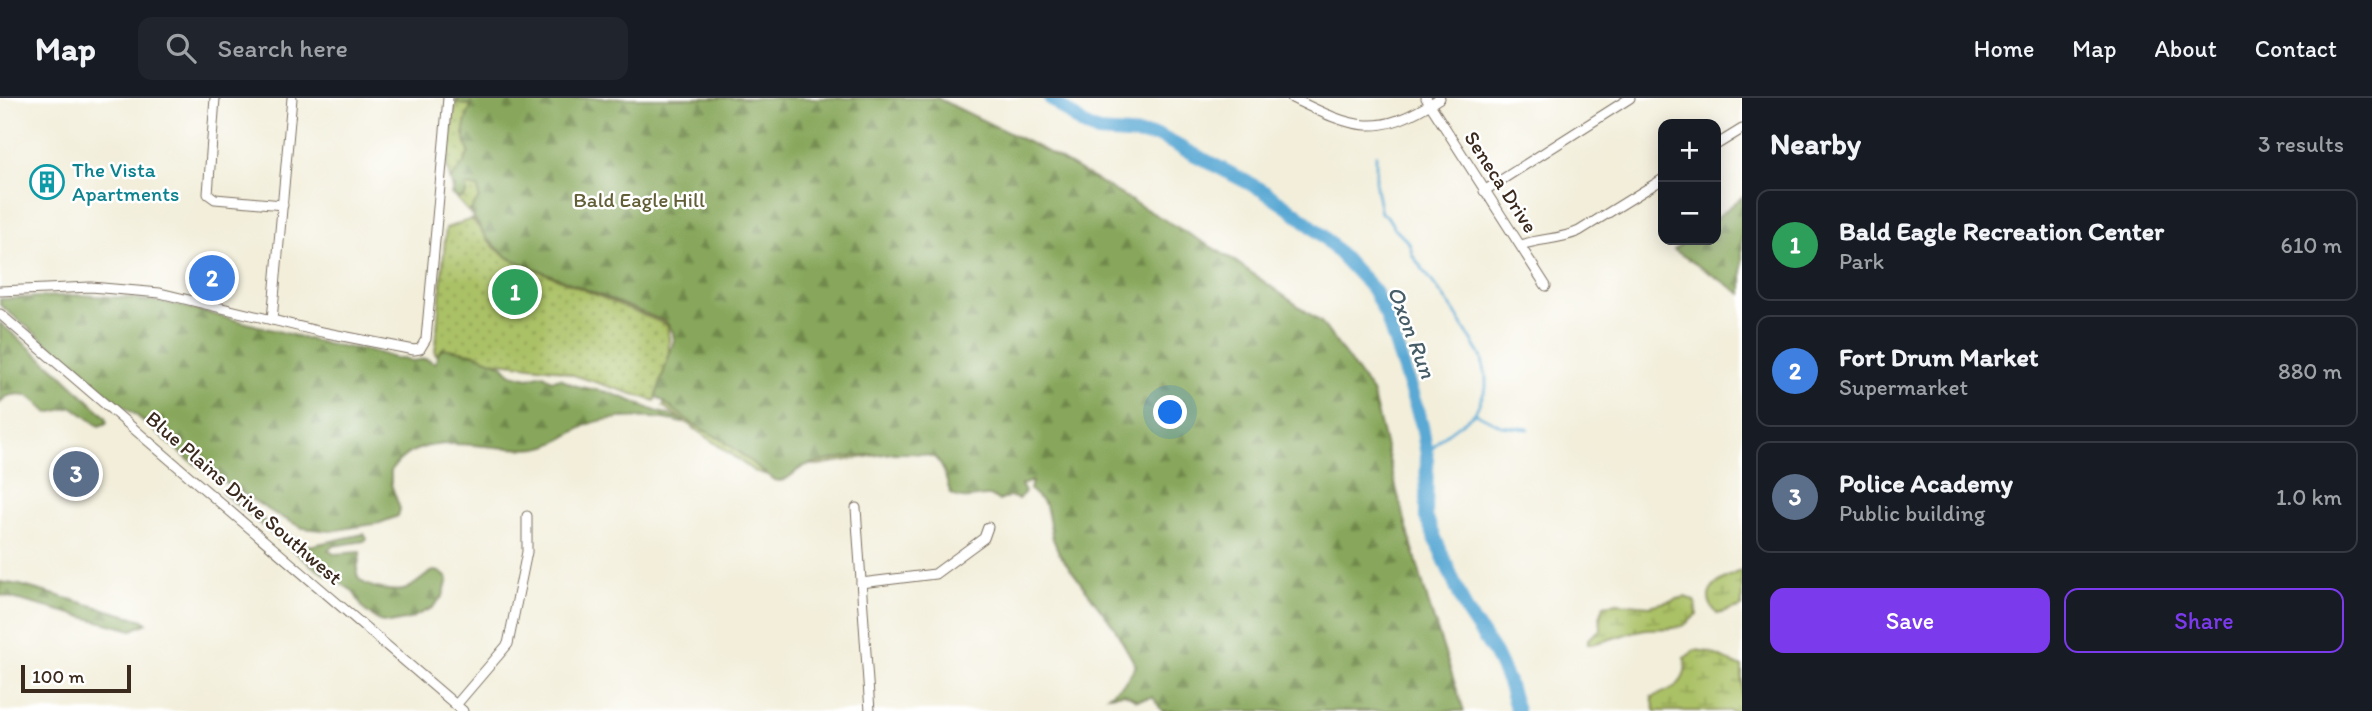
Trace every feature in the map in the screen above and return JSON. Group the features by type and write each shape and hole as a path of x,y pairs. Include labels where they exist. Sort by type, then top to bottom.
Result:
{"street":[{"path":"215,98 208,194 215,199 283,205"},
{"path":"272,320 292,98"},
{"path":"0,291 81,287 132,290 186,298 272,320 417,350 424,345 448,98"},
{"path":"1292,98 1336,120 1363,126 1406,118 1428,101 1440,98"},
{"path":"1484,191 1630,98"},
{"name":"Seneca Drive","path":"1428,101 1546,286"},
{"path":"1721,142 1742,129"},
{"path":"1521,245 1537,239 1569,236 1593,224 1658,182"},
{"name":"Blue Plains Drive Southwest","path":"0,314 460,708"},
{"path":"856,508 870,711"},
{"path":"460,708 508,644 527,552 527,516"},
{"path":"861,583 935,574 984,538 988,527"}],"green space":[{"name":"Bald Eagle Hill","path":"456,98 816,98 993,436 818,465 790,465 784,480 754,471 663,406 696,372 668,322 523,264 667,325 668,354 655,401 554,369 435,354 446,228 472,219 495,248 512,260 455,197 447,167"},
{"name":"Bald Eagle Hill","path":"458,98 937,98 1044,150 1232,259 1321,322 1372,392 1428,602 1464,711 1162,711 1153,697 1137,700 1124,693 1108,695 1124,683 1136,666 1114,627 1060,555 1053,539 1046,505 1030,490 1032,481 1021,485 1025,492 1018,499 1009,496 999,501 988,496 958,497 951,494 936,459 912,453 818,462 802,467 784,480 774,480 723,440 694,425 656,396 674,340 673,332 666,322 509,258 487,239 470,211 479,198 478,188 466,186 466,194 462,198 451,194 454,187 450,181 469,152 464,128 471,105 458,104"},
{"path":"1742,197 1742,294 1674,250 1680,245 1721,245 1721,214"},
{"path":"80,295 174,304 327,344 412,361 426,359 435,363 443,348 472,353 503,365 511,374 529,378 542,374 552,380 561,378 684,421 608,419 587,425 558,441 538,448 459,444 420,448 404,457 391,471 391,484 400,509 398,516 380,523 330,531 303,528 275,514 189,460 136,415 112,399 77,363 63,356 0,305 0,299"},
{"path":"0,323 63,376 106,417 107,423 99,426 73,407 48,413 34,400 19,394 5,397 0,403"},
{"path":"221,492 286,535 309,546 364,534 367,539 364,541 333,546 328,550 334,554 360,552 357,571 359,579 370,586 386,590 406,589 431,572 438,571 448,579 443,596 432,608 409,619 390,623 379,621 364,610 353,591 312,566"},
{"path":"1742,570 1742,607 1717,614 1709,601 1709,594 1721,581"},
{"path":"0,582 20,585 147,623 132,630 0,595"},
{"path":"1685,597 1695,601 1697,614 1684,625 1641,630 1588,644 1588,639 1601,629 1600,617 1604,605 1618,603 1650,606"},
{"path":"1695,650 1709,652 1742,667 1742,711 1655,711 1652,697 1667,691 1682,680 1686,667 1685,658"}],"waterway":[{"name":"Oxon Run","path":"1050,98 1084,125 1098,132 1159,136 1262,190 1322,235 1373,289 1386,315 1422,425 1427,455 1426,517 1467,612 1495,654 1517,711"},
{"path":"1376,154 1376,188 1381,213 1387,216 1409,243 1413,256 1454,311 1481,356 1486,376 1486,388 1475,413 1440,439 1427,455"},
{"path":"1475,413 1501,426 1528,429"}],"place":[{"name":"The Vista Apartments","path":"47,182"},
{"name":"Fort Drum Market","path":"212,278"},
{"name":"Bald Eagle Recreation Center","path":"515,292"},
{"name":"Police Academy","path":"76,474"}]}
